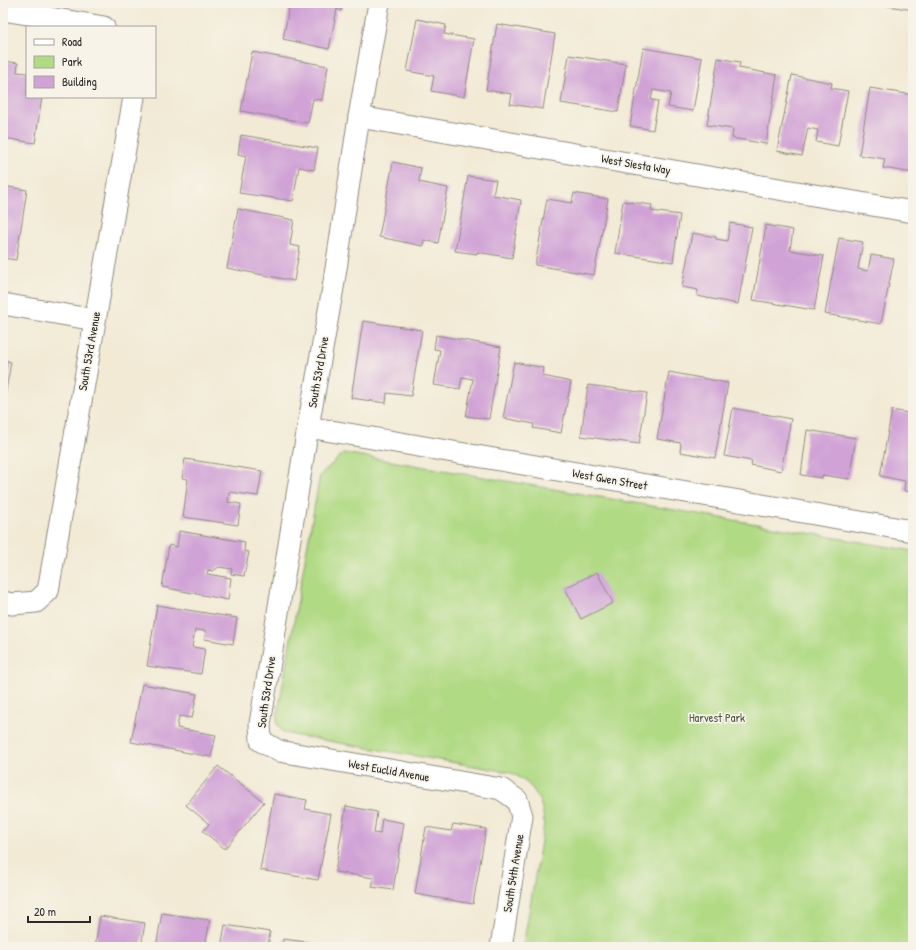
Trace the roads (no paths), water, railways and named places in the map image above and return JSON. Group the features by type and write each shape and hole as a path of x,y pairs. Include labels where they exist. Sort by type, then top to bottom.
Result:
{"street":[{"name":"South 53rd Drive","path":"261,741 260,724 379,3"},
{"path":"3,10 98,26"},
{"name":"South 53rd Avenue","path":"3,602 12,604 36,602 48,590 134,98"},
{"name":"West Siesta Way","path":"359,117 913,212"},
{"path":"3,304 95,320"},
{"name":"West Gwen Street","path":"308,426 913,531"},
{"name":"West Euclid Avenue","path":"261,741 279,751 501,789 517,800"},
{"name":"South 54th Avenue","path":"501,947 522,816 517,800"}],"park label":[{"name":"Harvest Park","path":"717,717"}]}
